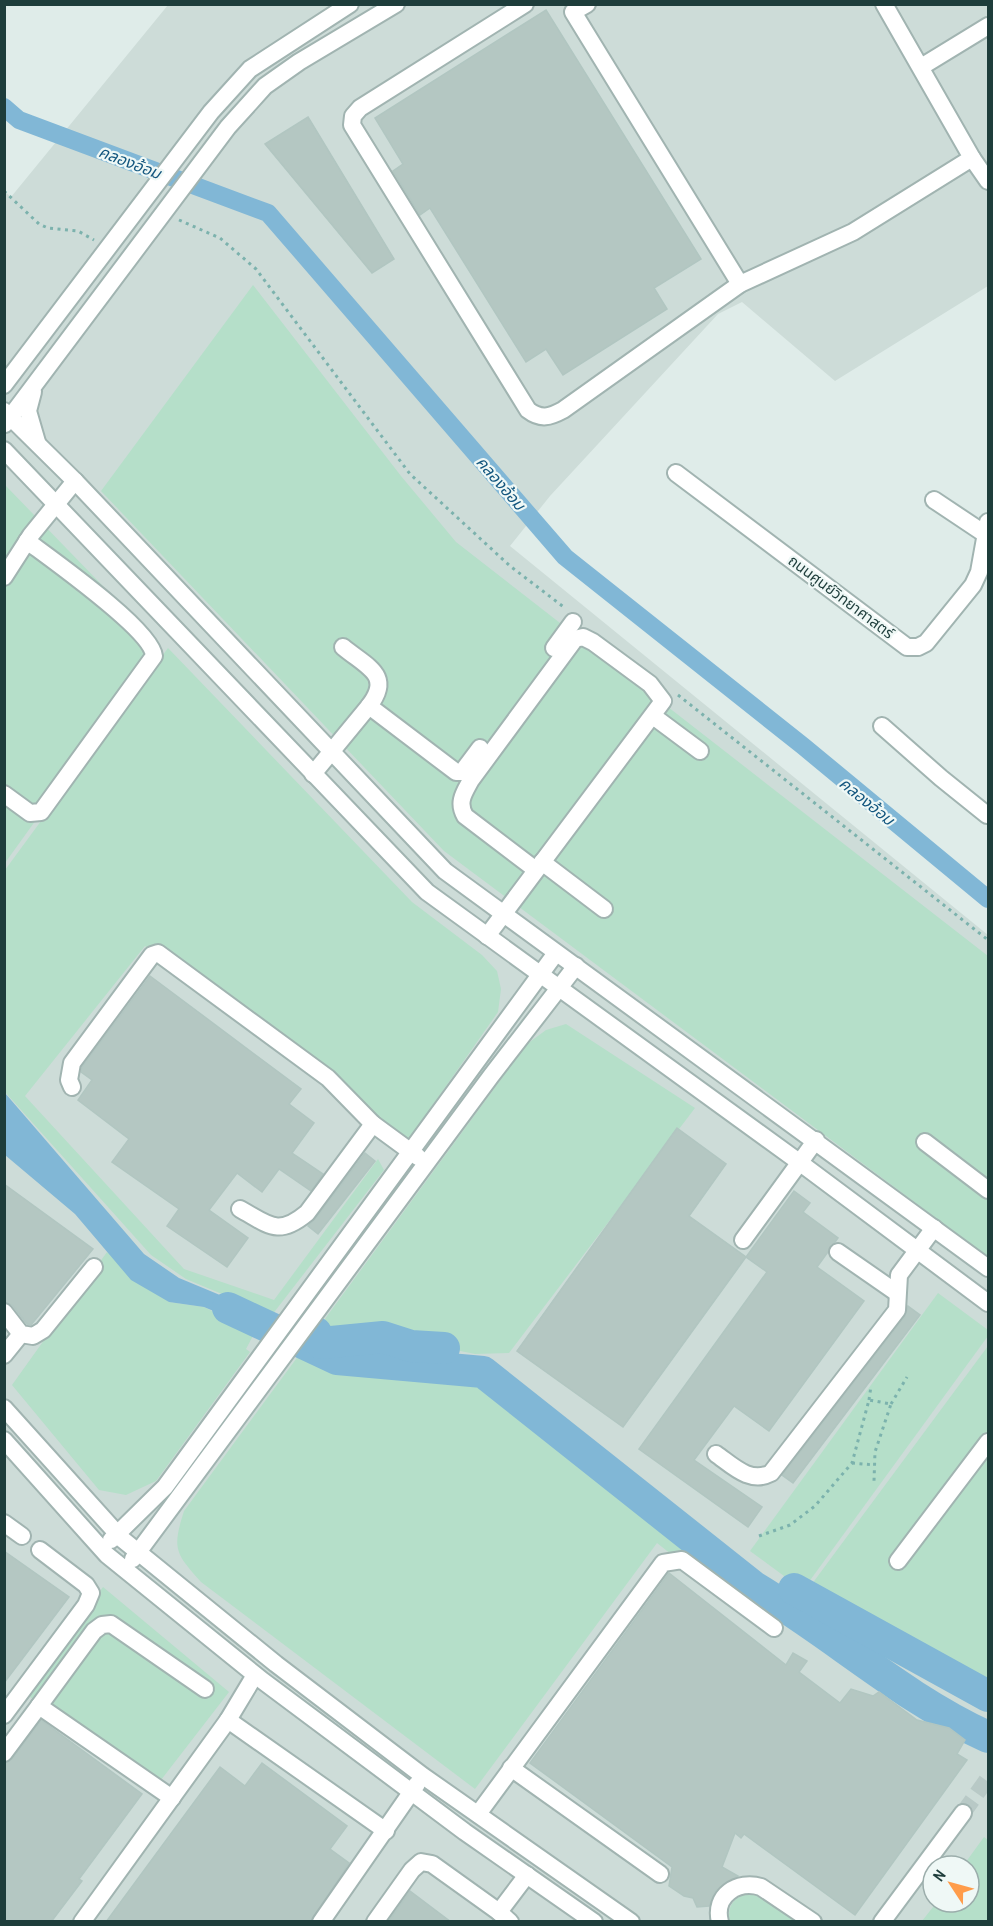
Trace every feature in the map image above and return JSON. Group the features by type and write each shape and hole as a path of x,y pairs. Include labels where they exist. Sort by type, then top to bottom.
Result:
{"street":[{"path":"4,385 11,370 211,112 250,69 350,4"},
{"path":"396,4 299,62 265,86 228,127 6,417 75,481 445,871 816,1140 988,1268"},
{"path":"525,4 360,108 353,116 352,125 528,410 537,417 550,417 563,410 740,284 853,232 972,158"},
{"path":"884,4 972,158 988,181"},
{"path":"575,7 740,284"},
{"path":"921,67 988,27"},
{"path":"35,382 28,411 38,445"},
{"path":"4,450 57,502 427,892 558,990 800,1162 988,1303"},
{"name":"ถนนศูนย์วิทยาศาสตร์","path":"675,473 907,646 918,647 926,643 958,606 979,572 987,537"},
{"path":"4,577 27,541 75,481"},
{"path":"934,500 987,537"},
{"path":"4,794 30,813 36,814 46,807 154,656 150,646 117,611 27,541"},
{"path":"369,706 451,770 462,772 570,616"},
{"path":"487,936 539,866 653,716 663,701 650,684 583,637 575,639 471,780 461,800 461,809 465,816 539,866 604,909"},
{"path":"313,774 369,706 381,685 378,677 343,647"},
{"path":"653,716 700,751"},
{"path":"882,726 941,778 988,815"},
{"path":"72,1087 69,1080 72,1063 152,955 158,953 328,1078 373,1124 426,1163"},
{"path":"102,1549 165,1487 556,953"},
{"path":"125,1569 426,1163 576,966"},
{"path":"240,1209 272,1227 282,1228 294,1224 308,1213 373,1124"},
{"path":"743,1240 816,1140"},
{"path":"925,1142 988,1190"},
{"path":"716,1454 748,1476 762,1478 771,1473 897,1310 899,1275 934,1228"},
{"path":"838,1252 897,1293"},
{"path":"4,1312 21,1334 33,1336 44,1330 94,1267"},
{"path":"4,1355 21,1334"},
{"path":"4,1408 117,1533 138,1552 276,1664 423,1776 631,1922"},
{"path":"898,1561 988,1442"},
{"path":"8,1451 102,1549 255,1675 412,1792 594,1922"},
{"path":"4,1523 22,1536"},
{"path":"4,1715 86,1605 91,1593 86,1585 40,1550"},
{"path":"478,1814 663,1563 682,1560 774,1628"},
{"path":"4,1753 93,1631 102,1625 111,1624 205,1689"},
{"path":"82,1922 228,1720 255,1675"},
{"path":"39,1706 172,1798"},
{"path":"228,1720 386,1831"},
{"path":"511,1768 660,1874"},
{"path":"321,1922 423,1776"},
{"path":"882,1922 963,1813"},
{"path":"375,1922 412,1870 421,1862 432,1864 505,1917 527,1875"},
{"path":"720,1922 719,1905 724,1895 742,1885 752,1884 761,1887 813,1922"}],"path":[{"path":"4,191 39,224 48,228 78,231 107,248"},
{"path":"163,213 220,238 256,269 410,474 510,566 570,616"},
{"path":"669,688 790,781 988,940"},
{"path":"874,1481 875,1452 891,1404 907,1377"},
{"path":"759,1536 790,1526 815,1506 852,1463 871,1386"},
{"path":"869,1400 891,1404"},
{"path":"852,1463 874,1466"}],"shaded area":[{"path":"168,5 988,5 988,286 835,381 742,302 718,314 550,496 510,546 988,935 988,1921 5,1921 4,191 11,197"}],"green space":[{"path":"253,285 401,476 456,542 988,956 988,1257 444,851 101,491"},
{"path":"5,485 161,646 5,863"},
{"path":"168,648 412,902 482,955 497,971 501,989 498,1012 409,1139 397,1134 145,946 25,1096 184,1269 274,1300 378,1159 384,1170 272,1315 186,1279 151,1255 5,1092 5,870"},
{"path":"566,1024 695,1108 509,1353 475,1354 441,1347 411,1346 383,1337 324,1342 316,1331 527,1044 546,1030"},
{"path":"107,1252 169,1302 204,1307 255,1332 246,1349 250,1352 156,1481 126,1495 99,1490 12,1385"},
{"path":"938,1293 988,1330 988,1336 803,1590 750,1551"},
{"path":"988,1346 988,1692 806,1592"},
{"path":"299,1355 315,1361 325,1370 475,1378 746,1581 744,1600 773,1635 657,1543 475,1789 201,1582 178,1550 178,1534 184,1511"},
{"path":"103,1587 229,1692 154,1789 26,1694"},
{"path":"984,1837 988,1840 988,1921 922,1921 928,1914 981,1914 981,1854 972,1854"},
{"path":"750,1894 757,1896 795,1921 730,1921 729,1911 733,1902"}],"water":[{"path":"5,1093 144,1254 179,1278 273,1317 259,1337 235,1320 204,1307 169,1302 131,1280 75,1214 5,1155"}],"building":[{"path":"546,10 701,259 654,288 667,309 563,375 546,349 526,362 430,208 420,215 393,171 403,164 375,118"},
{"path":"308,117 394,259 372,273 265,144"},
{"path":"150,976 301,1089 289,1104 314,1123 292,1153 323,1174 311,1191 279,1169 262,1192 237,1173 209,1210 248,1238 227,1267 167,1226 179,1209 112,1162 129,1139 78,1100 92,1080 81,1072 82,1067"},
{"path":"677,1128 726,1164 689,1216 746,1257 623,1427 517,1351"},
{"path":"365,1153 375,1161 318,1234 308,1226"},
{"path":"4,1184 93,1249 31,1325 27,1324 12,1305 4,1302"},
{"path":"794,1191 810,1203 803,1212 838,1238 817,1267 864,1301 769,1431 734,1406 694,1460 762,1507 748,1527 639,1449 767,1272 746,1257"},
{"path":"908,1306 920,1315 793,1483 782,1475 905,1316"},
{"path":"4,1551 69,1597 4,1683"},
{"path":"669,1573 786,1665 793,1653 807,1661 799,1672 840,1703 851,1689 873,1696 879,1692 917,1720 949,1728 965,1740 957,1754 967,1760 855,1915 744,1834 741,1838 735,1833 722,1867 738,1876 716,1890 709,1906 697,1907 693,1898 684,1896 669,1886 672,1867 530,1763"},
{"path":"41,1720 142,1794 79,1879 82,1881 51,1922 4,1922 4,1763 12,1759"},
{"path":"262,1763 347,1826 330,1849 349,1863 311,1922 106,1922 220,1767 245,1786"},
{"path":"410,1891 451,1922 388,1922"}],"waterway":[{"name":"คลองอ้อม","path":"4,107 19,120 268,213 565,557 803,746 988,899"},
{"path":"228,1308 337,1359 483,1372 754,1587 927,1704 988,1737"},
{"path":"316,1333 321,1343 383,1337 411,1346 444,1348"},
{"path":"794,1589 988,1696"}],"tunnel":[{"path":"963,1813 988,1778"}]}
